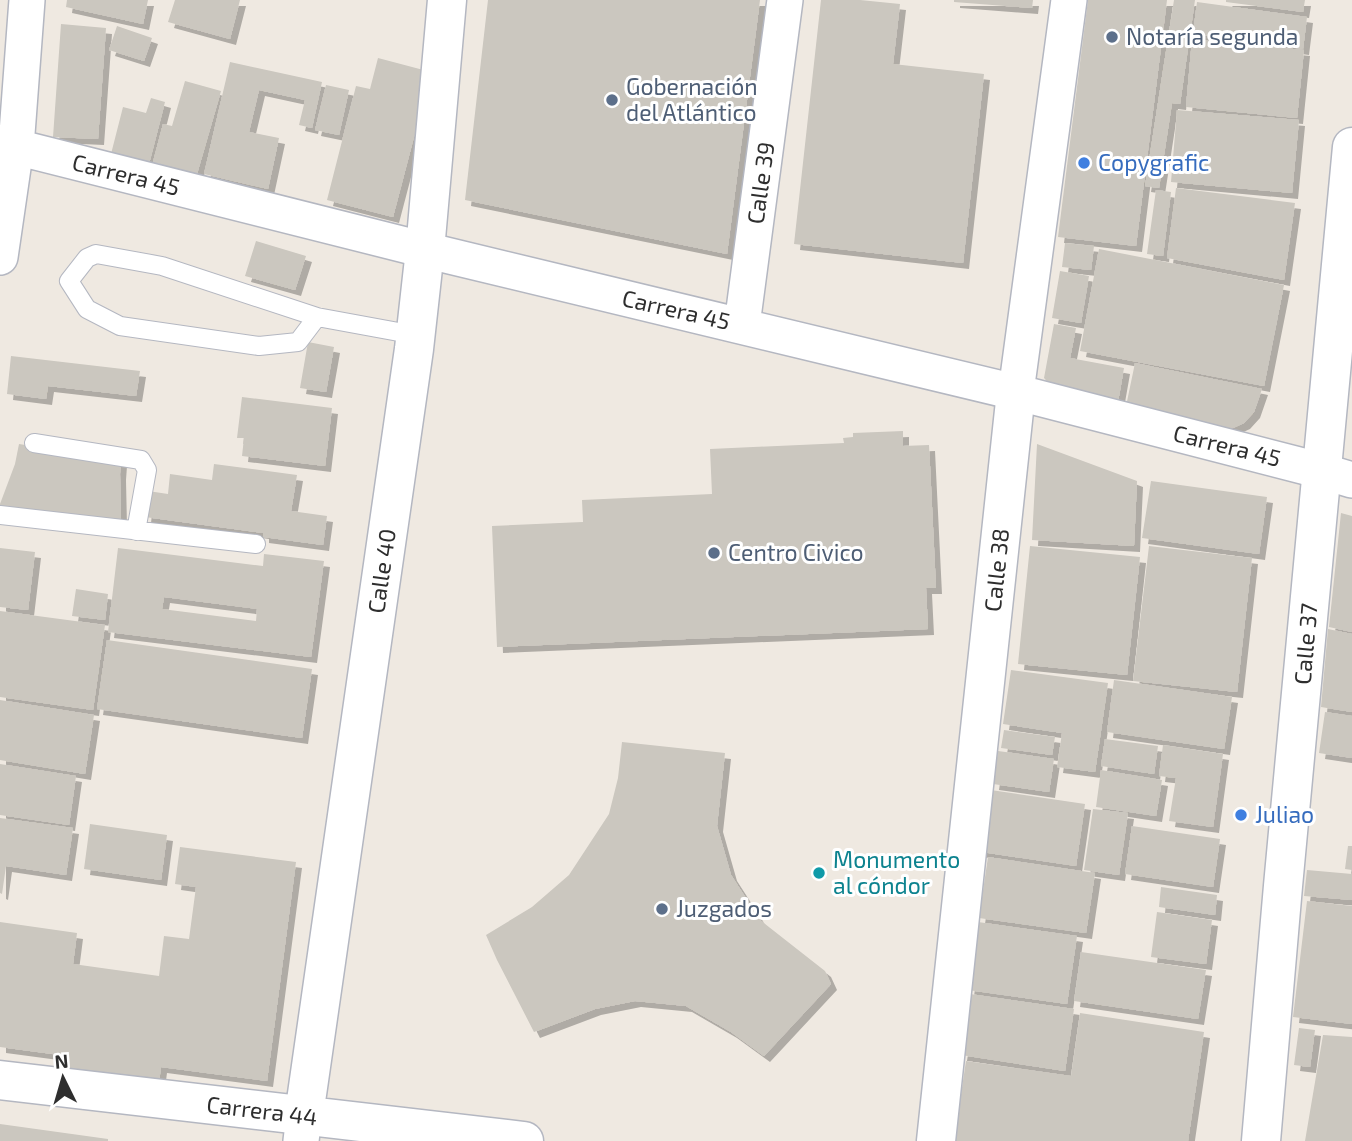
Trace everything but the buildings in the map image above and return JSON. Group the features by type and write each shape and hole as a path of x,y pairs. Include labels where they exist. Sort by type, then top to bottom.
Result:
{"street":[{"path":"0,257 8,145 27,0"},
{"name":"Calle 40","path":"303,1128 415,335 447,0"},
{"name":"Calle 39","path":"742,325 785,0"},
{"name":"Calle 38","path":"936,1141 1016,392 1069,0"},
{"name":"Carrera 45","path":"8,145 425,250 1016,392 1337,475"},
{"name":"Calle 37","path":"1261,1141 1283,886 1337,475 1352,147"},
{"name":"Carrera 44","path":"0,1080 303,1128 524,1141"}],"lane":[{"path":"317,317 298,342 259,346 120,326 87,309 69,281 87,258 96,254 162,266 317,317 415,335"},
{"path":"34,443 141,460 147,470 136,531"},
{"path":"0,515 256,544"}],"place":[{"name":"Notaría segunda","path":"1112,37"},
{"name":"Gobernación del Atlántico","path":"612,100"},
{"name":"Copygrafic","path":"1084,163"},
{"name":"Centro Civico","path":"714,553"},
{"name":"Juliao","path":"1241,815"},
{"name":"Monumento al cóndor","path":"819,873"},
{"name":"Juzgados","path":"662,909"}]}
